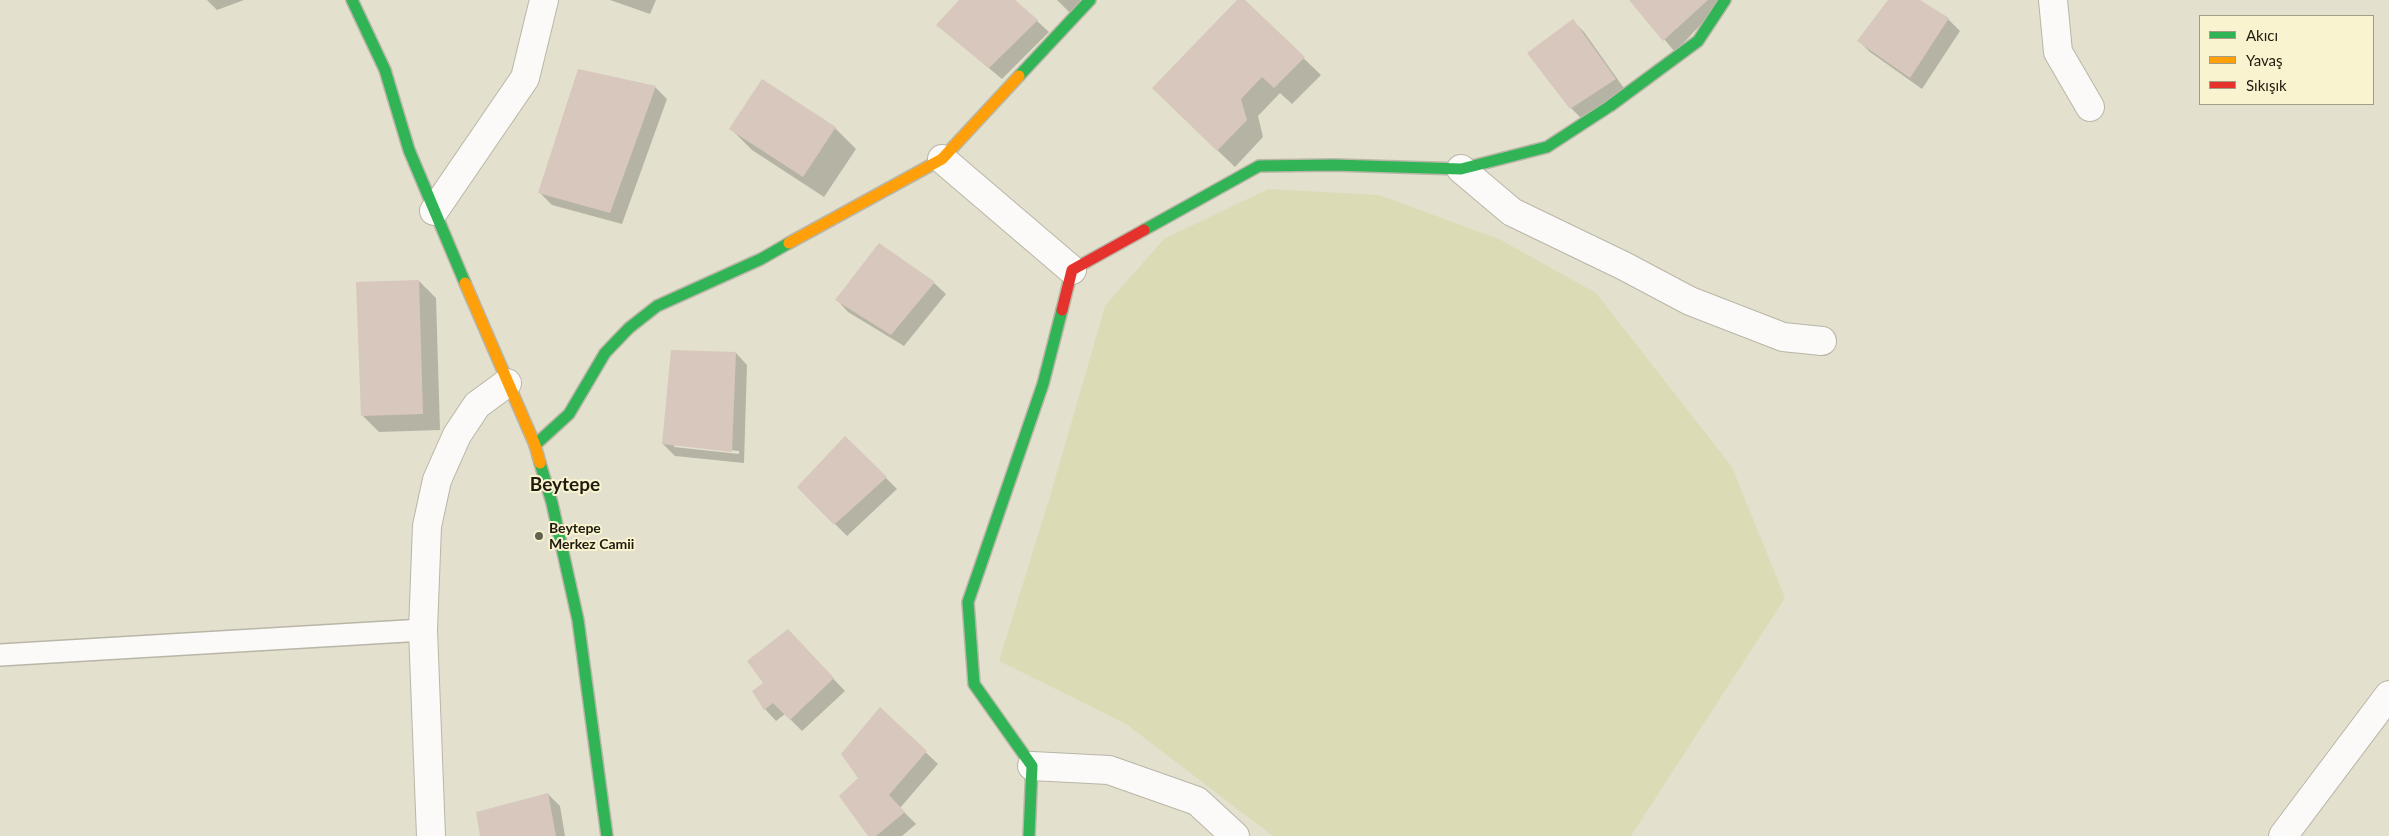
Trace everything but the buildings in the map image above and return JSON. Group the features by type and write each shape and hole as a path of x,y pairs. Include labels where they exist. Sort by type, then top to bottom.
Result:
{"street":[{"path":"352,0 385,70 409,150 434,211 535,444 552,503 578,620 602,809 608,836"},
{"path":"434,211 525,78 544,0"},
{"path":"535,444 569,414 605,353 629,328 657,306 761,259 942,159 1090,0"},
{"path":"1030,836 1032,766 974,684 968,602 1043,384 1072,270 1259,166 1334,165 1461,169 1547,147 1610,106 1698,41 1725,0"},
{"path":"2053,0 2058,52 2090,107"},
{"path":"942,159 1072,270"},
{"path":"1461,169 1512,212 1624,266 1690,301 1783,338 1822,341"},
{"path":"431,836 423,630 427,526 437,480 456,435 476,405 507,383"},
{"path":"2283,836 2389,695"},
{"path":"1032,766 1109,770 1197,801 1235,836"}],"lane":[{"path":"0,655 423,630"}],"green space":[{"path":"1268,189 1379,195 1499,239 1596,293 1732,467 1785,598 1631,836 1273,836 1126,724 999,661 1051,493 1105,306 1164,239"}],"traffic: fast":[{"path":"352,0 385,70 409,150 465,283"},
{"path":"1019,76 1090,0"},
{"path":"1144,230 1259,166 1334,165 1461,169 1547,147 1610,106 1698,41 1725,0"},
{"path":"535,445 569,414 605,353 629,328 657,306 761,259 789,243"},
{"path":"1029,836 1032,766 974,684 968,602 1043,384 1062,310"},
{"path":"540,463 552,503 578,620 607,836"}],"traffic: slow":[{"path":"789,243 942,159 1019,76"},
{"path":"465,283 535,445 540,463"}],"traffic: jam":[{"path":"1062,310 1072,270 1144,230"}],"place":[{"name":"Beytepe Merkez Camii","path":"539,536"}],"district":[{"name":"Beytepe","path":"565,485"}]}
